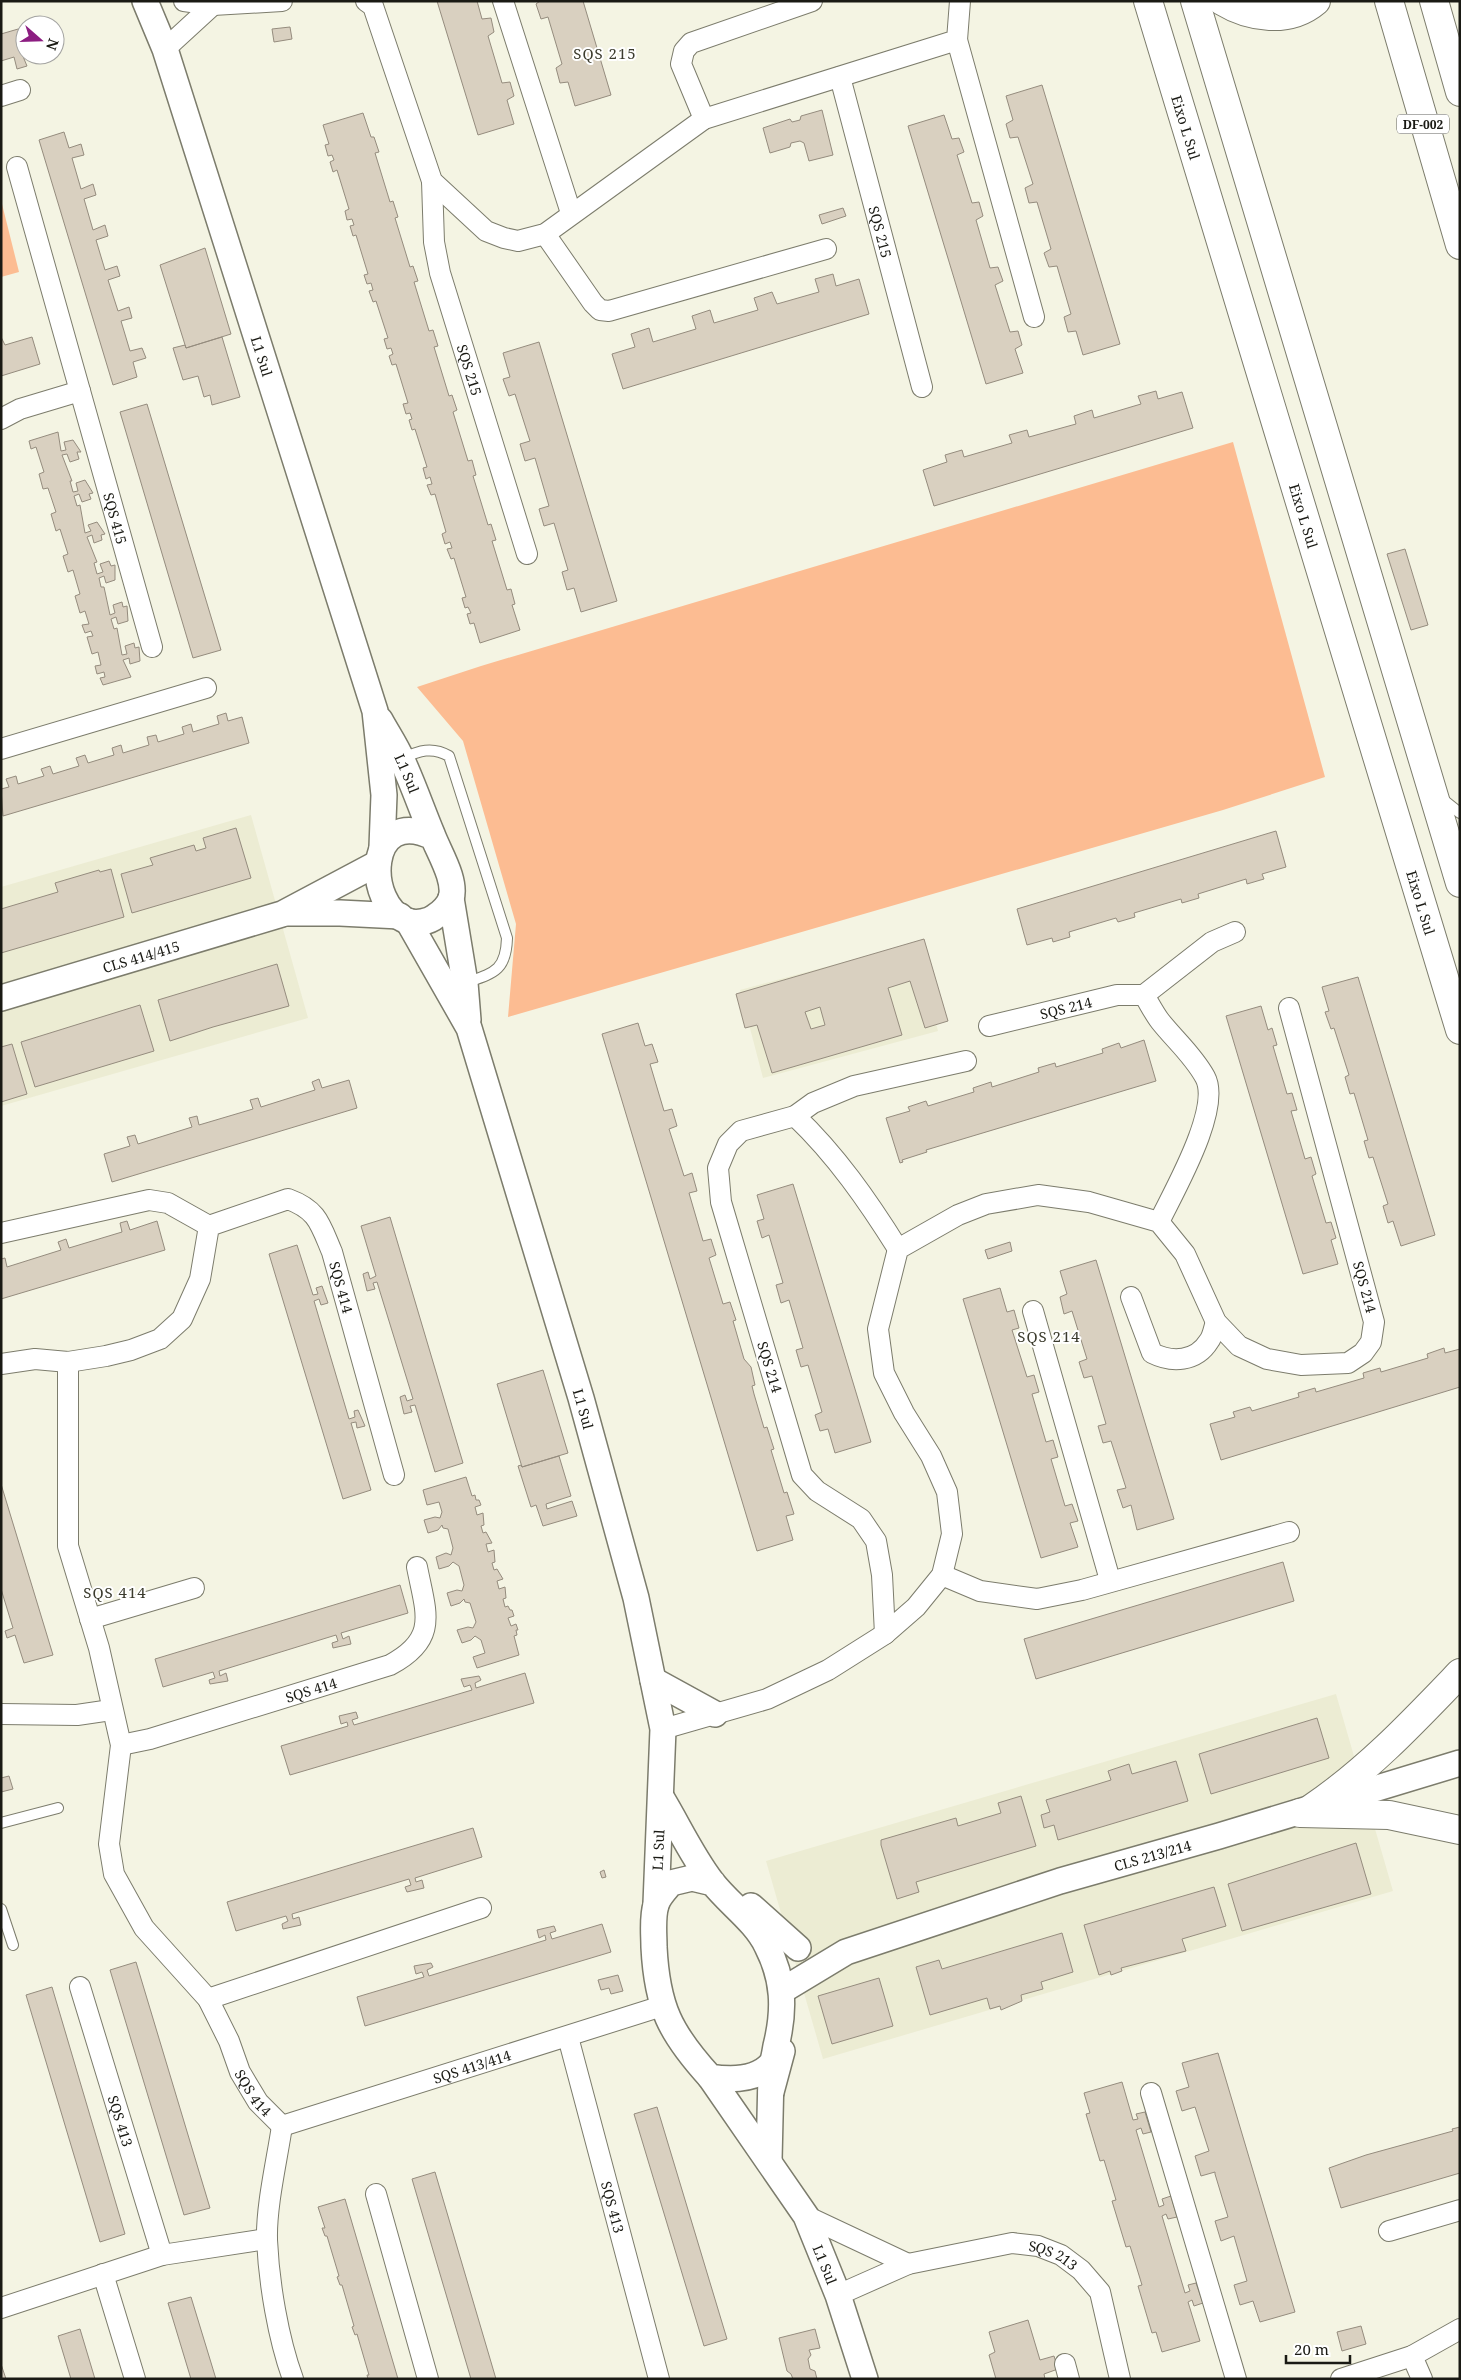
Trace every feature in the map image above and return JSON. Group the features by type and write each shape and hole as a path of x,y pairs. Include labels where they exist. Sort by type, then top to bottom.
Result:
{"main road":[{"name":"Eixo L Sul","path":"1148,1 1460,1030"},
{"path":"1195,1 1460,883"},
{"path":"1222,1 1248,13 1281,16 1300,10 1316,1"},
{"name":"DF-002","path":"1389,1 1460,245"},
{"path":"1434,1 1460,92"},
{"path":"1304,1811 1346,1786 1378,1758 1460,1674"},
{"path":"1304,1811 1388,1816 1460,1830"}],"street":[{"name":"L1 Sul","path":"145,1 165,49 375,712 384,795 380,855"},
{"path":"184,1 213,5 282,1"},
{"name":"SQS 215","path":"366,1 373,6 432,181 434,242 440,273 527,554"},
{"path":"503,1 571,213"},
{"path":"704,119 681,64 684,51 691,43 812,1"},
{"path":"960,1 957,40 1034,317"},
{"path":"165,49 213,5"},
{"name":"SQS 215","path":"432,181 486,231 518,241 545,234 571,213 704,119 957,40"},
{"name":"SQS 215","path":"840,77 922,387"},
{"path":"1,96 20,90"},
{"name":"SQS 415","path":"17,167 152,647"},
{"path":"545,234 593,303 600,310 609,311 826,249"},
{"path":"1,418 20,409 80,390"},
{"path":"1,749 206,688"},
{"name":"L1 Sul","path":"375,712 402,758 433,837"},
{"path":"406,829 418,830 433,837 442,854 449,875 451,898 444,910 432,919 422,922 404,919 383,896 380,855 394,834 406,829"},
{"name":"CLS 414/415","path":"1,998 282,914 380,855"},
{"name":"L1 Sul","path":"451,898 465,983 469,1028 581,1398 636,1598 664,1729 656,1904"},
{"name":"CLS 414/415","path":"282,914 340,913 404,919"},
{"name":"L1 Sul","path":"404,919 469,1028"},
{"path":"898,1249 958,1215 986,1204 1038,1195 1089,1202 1159,1222 1193,1154 1210,1091 1206,1078 1192,1057 1159,1020 1144,995 1212,942 1235,932"},
{"name":"SQS 214","path":"989,1026 1117,995 1144,995"},
{"name":"SQS 214","path":"1159,1222 1185,1254 1216,1322 1239,1346 1266,1359 1301,1365 1348,1363 1362,1353 1371,1342 1374,1322 1289,1008"},
{"name":"SQS 214","path":"885,1634 882,1575 876,1541 861,1519 817,1490 802,1475 721,1202 718,1168 728,1144 740,1131 795,1116 813,1103 836,1092 966,1061"},
{"path":"664,1729 767,1699 828,1670 885,1634 916,1607 942,1575 952,1534 947,1492 931,1456 904,1413 884,1373 878,1329 898,1249 875,1212 834,1155 795,1116"},
{"name":"SQS 414","path":"208,1226 288,1199 306,1206 319,1222 332,1252 394,1475"},
{"path":"1,1233 149,1200 168,1202 208,1226 200,1279 182,1319 160,1339 131,1350 68,1362 35,1359 1,1364"},
{"path":"1131,1297 1152,1353 1164,1359 1180,1360 1196,1354 1210,1341 1216,1322"},
{"path":"1033,1312 1110,1580"},
{"name":"SQS 414","path":"68,1362 68,1546 98,1648 121,1745 110,1844 114,1874 144,1928 208,1999 229,2041 240,2072 258,2102 282,2126"},
{"path":"942,1575 980,1590 1037,1599 1082,1590 1110,1580 1289,1532"},
{"name":"SQS 414","path":"121,1745 150,1739 390,1665 410,1655 421,1638 427,1616 417,1567"},
{"path":"90,1619 194,1588"},
{"path":"653,1680 715,1714"},
{"path":"1,1714 77,1715 112,1710"},
{"name":"CLS 213/214","path":"792,1985 846,1952 1060,1881 1304,1811 1460,1763"},
{"name":"L1 Sul","path":"661,1797 713,1883"},
{"path":"697,1859 798,1948"},
{"path":"771,2092 792,1985 767,1945 734,1904 713,1883 692,1878 671,1883 656,1904 654,1936 655,1971 662,2006 690,2056 710,2077 727,2080 744,2078 760,2072 772,2063"},
{"path":"208,1999 481,1908"},
{"name":"CLS 213/214","path":"767,1945 846,1952"},
{"path":"768,2160 772,2063 792,1985"},
{"name":"SQS 413","path":"80,1987 162,2255"},
{"name":"SQS 413/414","path":"282,2126 662,2006"},
{"name":"SQS 413","path":"568,2037 659,2379"},
{"name":"L1 Sul","path":"710,2077 806,2216 838,2296 865,2379"},
{"path":"1150,2093 1236,2379"},
{"path":"282,2126 273,2182 267,2239 284,2353 293,2379"},
{"path":"376,2194 428,2379"},
{"path":"1389,2231 1460,2210"},
{"path":"806,2216 908,2264"},
{"path":"1,2308 162,2255 267,2239"},
{"name":"SQS 213","path":"838,2296 908,2264 1012,2243 1038,2246 1061,2255 1081,2270 1100,2292 1120,2379"},
{"path":"103,2274 134,2379"},
{"path":"1341,2379 1412,2356 1460,2329"},
{"path":"1412,2356 1422,2379"}],"lane":[{"path":"402,758 422,750 440,751 449,756 508,938 507,957 499,967 488,975 465,983"},
{"path":"1432,790 1460,813"},
{"path":"1,1822 58,1808"},
{"path":"1,1910 13,1945"}],"shaded area":[{"path":"1,200 19,272 1,277"},
{"path":"1233,442 1325,777 1223,810 508,1017 516,924 463,741 417,687 481,666"},
{"path":"251,815 308,1018 1,1106 1,887"},
{"path":"915,943 938,1031 763,1078 740,990"},
{"path":"1336,1694 1393,1891 823,2059 766,1861"}],"building":[{"path":"437,1 477,1 482,19 491,18 494,32 488,36 502,83 510,82 514,96 507,100 514,124 478,135"},
{"path":"540,1 583,1 611,95 575,106 568,82 560,83 556,68 562,64 548,17 541,19 536,4"},
{"path":"290,27 292,39 274,42 272,29"},
{"path":"15,30 15,61 14,57 1,61 1,34"},
{"path":"16,65 27,66 17,69"},
{"path":"1042,85 1120,344 1083,355 1076,331 1068,332 1064,317 1071,314 1057,266 1049,267 1044,253 1051,249 1037,202 1029,203 1025,188 1033,184 1018,137 1010,138 1006,124 1013,120 1006,96"},
{"path":"822,110 833,155 809,161 804,143 800,141 791,143 790,147 770,153 763,128 790,119 792,122 800,120 801,116"},
{"path":"363,113 371,137 374,137 379,152 375,153 390,202 393,201 398,217 395,218 410,267 413,266 418,281 414,282 429,331 433,330 438,346 434,347 449,396 452,395 457,410 453,412 468,461 472,460 476,475 473,476 488,525 491,524 496,540 492,541 507,590 511,589 515,604 512,605 520,630 480,643 474,623 470,624 467,614 471,613 468,607 465,608 462,598 466,597 454,558 451,559 447,549 452,548 450,542 445,544 442,534 446,532 435,494 431,495 427,485 432,484 430,477 426,479 423,468 427,467 415,429 412,430 409,420 412,419 410,413 406,414 403,404 408,403 396,364 392,365 389,356 393,354 391,348 387,349 384,339 388,338 376,301 373,302 369,291 373,290 371,283 367,284 364,275 368,274 356,235 353,236 350,226 354,225 352,219 347,220 345,211 349,209 337,170 333,172 330,162 334,160 332,155 328,156 325,145 329,144 323,125"},
{"path":"944,115 952,139 959,138 964,152 957,155 972,203 979,202 983,216 976,220 990,268 998,267 1003,281 995,285 1010,332 1018,331 1022,345 1015,349 1023,373 986,384 908,126"},
{"path":"64,132 69,148 81,144 84,155 72,158 81,189 93,184 96,195 84,199 93,230 105,225 108,236 96,240 105,270 117,266 120,276 108,280 118,311 129,307 132,318 121,321 130,351 142,348 146,358 133,362 137,377 113,385 39,140"},
{"path":"843,208 846,216 822,224 819,215"},
{"path":"205,248 231,334 186,348 160,265"},
{"path":"833,274 836,286 859,279 869,314 623,389 612,354 635,347 631,334 649,328 653,342 696,329 692,316 710,310 714,323 758,310 754,298 772,292 777,304 819,292 815,279"},
{"path":"1,337 5,345 32,337 40,364 1,376"},
{"path":"222,337 240,397 212,405 210,395 204,397 198,376 183,380 173,348 185,345 186,348"},
{"path":"539,342 617,601 581,612 574,588 567,590 562,572 568,570 554,523 544,526 539,509 549,506 535,458 525,461 520,444 530,441 515,394 509,396 503,379 510,377 503,353"},
{"path":"1156,391 1158,399 1182,392 1193,428 934,506 923,470 947,462 945,455 962,450 964,457 1012,443 1009,435 1027,430 1029,437 1076,424 1074,416 1092,410 1094,418 1141,404 1138,396"},
{"path":"147,404 221,650 193,658 120,412"},
{"path":"58,432 61,451 66,450 64,442 73,440 81,452 77,452 79,459 70,462 67,454 62,455 72,481 70,481 73,492 78,491 76,483 85,480 93,493 89,494 91,499 82,502 79,494 74,496 77,506 80,505 85,533 91,531 88,525 97,522 105,534 101,535 102,540 94,543 92,535 87,537 97,562 94,563 97,574 103,572 100,564 109,561 111,566 115,565 115,580 106,583 104,576 99,578 101,587 104,587 110,615 115,613 113,605 122,602 123,607 127,606 128,621 118,624 116,617 111,619 114,629 117,628 122,655 127,654 125,646 134,643 135,648 139,647 140,661 130,664 129,658 123,660 131,677 103,685 100,678 105,677 104,672 97,674 95,666 101,665 98,652 92,654 87,637 93,636 91,631 85,633 82,625 89,624 85,611 80,613 75,596 80,594 73,570 68,572 63,556 68,554 60,529 56,531 51,514 56,512 48,488 43,489 39,474 44,472 36,447 31,449 29,441"},
{"path":"1405,549 1428,625 1411,630 1387,554"},
{"path":"226,713 228,721 242,717 249,743 3,816 1,789 9,787 6,779 16,776 18,784 44,776 41,769 50,766 53,774 79,766 76,758 85,755 88,763 114,755 112,748 121,745 123,753 149,745 147,737 156,735 158,742 184,734 182,727 191,724 193,732 219,724 217,716"},
{"path":"236,828 251,878 132,913 121,874 153,865 150,858 194,845 196,851 206,848 203,838"},
{"path":"1276,831 1286,867 1262,874 1264,879 1247,884 1246,879 1198,894 1199,898 1182,903 1181,899 1134,913 1135,917 1118,922 1116,918 1069,932 1070,937 1053,942 1052,938 1027,945 1017,909"},
{"path":"111,869 124,917 1,953 1,909 58,892 55,883 99,870 100,872"},
{"path":"924,939 948,1021 925,1028 910,981 888,988 902,1035 772,1073 757,1025 745,1028 736,994","holes":["820,1007 825,1025 811,1029 805,1012"]},
{"path":"277,964 289,1006 170,1041 158,1000"},
{"path":"1358,977 1435,1235 1401,1246 1393,1221 1388,1223 1383,1206 1388,1204 1373,1157 1369,1158 1364,1141 1368,1140 1354,1093 1350,1094 1345,1077 1349,1075 1334,1028 1331,1029 1325,1012 1329,1011 1322,987"},
{"path":"140,1005 154,1051 35,1087 21,1042"},
{"path":"1261,1006 1268,1030 1272,1028 1277,1045 1273,1046 1287,1094 1292,1093 1297,1110 1291,1111 1305,1159 1311,1157 1316,1174 1312,1176 1326,1223 1331,1222 1336,1238 1331,1240 1338,1264 1303,1274 1226,1016"},
{"path":"638,1023 645,1046 652,1044 658,1062 650,1064 664,1111 672,1109 677,1126 669,1129 684,1176 692,1173 697,1191 689,1193 703,1241 711,1239 716,1255 709,1258 723,1304 730,1302 736,1320 733,1321 744,1359 751,1367 755,1385 752,1386 764,1428 767,1427 774,1449 771,1450 784,1493 787,1492 794,1514 786,1516 793,1540 757,1551 602,1034"},
{"path":"1144,1040 1156,1081 926,1150 927,1152 902,1160 903,1162 900,1163 886,1118 910,1111 908,1107 926,1101 928,1106 974,1092 973,1088 991,1082 992,1087 1039,1072 1038,1068 1055,1063 1056,1067 1103,1053 1102,1049 1119,1043 1121,1048"},
{"path":"12,1044 27,1094 1,1102 1,1047"},
{"path":"319,1079 322,1088 349,1080 357,1108 112,1182 104,1154 130,1146 127,1137 135,1135 138,1144 192,1127 189,1118 197,1116 199,1125 253,1109 250,1100 258,1098 261,1107 315,1090 312,1082"},
{"path":"793,1184 871,1442 835,1453 828,1429 820,1431 815,1415 822,1412 808,1365 801,1367 796,1350 803,1348 789,1300 781,1303 776,1285 783,1283 769,1235 762,1238 757,1221 764,1219 757,1195"},
{"path":"390,1217 463,1463 435,1472 415,1405 410,1406 412,1412 404,1414 400,1397 405,1395 407,1401 413,1399 377,1282 373,1283 375,1289 367,1291 363,1274 368,1272 370,1279 376,1276 361,1226"},
{"path":"127,1221 130,1230 157,1221 165,1250 1,1299 1,1259 5,1258 7,1267 61,1250 58,1242 66,1239 69,1248 122,1232 120,1223"},
{"path":"1010,1242 1012,1251 988,1259 985,1250"},
{"path":"297,1245 313,1295 318,1294 316,1288 322,1286 328,1303 321,1305 319,1299 314,1301 349,1419 355,1417 354,1411 358,1410 365,1426 357,1428 356,1422 351,1423 371,1490 343,1499 269,1254"},
{"path":"1096,1260 1174,1519 1137,1530 1131,1505 1123,1508 1117,1490 1126,1488 1111,1441 1103,1443 1098,1426 1106,1424 1092,1376 1084,1378 1079,1362 1087,1359 1072,1311 1064,1314 1060,1297 1067,1294 1060,1271"},
{"path":"1000,1288 1007,1312 1014,1310 1019,1328 1012,1330 1027,1377 1034,1375 1039,1392 1032,1394 1046,1442 1053,1440 1058,1457 1051,1459 1065,1506 1072,1504 1078,1521 1070,1523 1078,1547 1041,1558 963,1299"},
{"path":"1444,1348 1445,1353 1460,1349 1460,1387 1221,1460 1210,1424 1235,1417 1233,1412 1250,1407 1252,1411 1299,1397 1298,1393 1315,1388 1316,1392 1364,1378 1363,1373 1380,1368 1381,1372 1428,1358 1427,1354"},
{"path":"543,1370 568,1453 522,1467 497,1384"},
{"path":"559,1456 571,1496 546,1504 547,1509 572,1501 577,1516 543,1526 536,1505 531,1507 518,1466 521,1465 522,1467"},
{"path":"466,1477 472,1496 475,1495 476,1500 479,1500 481,1505 475,1507 477,1515 483,1513 484,1525 481,1526 483,1533 486,1532 492,1543 486,1544 488,1552 494,1550 495,1562 492,1563 494,1570 497,1569 503,1579 497,1581 499,1589 505,1587 506,1598 503,1599 505,1607 508,1606 512,1610 514,1616 508,1618 511,1626 516,1624 518,1630 516,1630 517,1635 514,1636 519,1655 477,1668 473,1657 485,1653 481,1640 475,1636 471,1640 462,1643 457,1630 468,1627 473,1628 476,1622 470,1603 465,1602 464,1599 460,1603 451,1606 447,1593 457,1590 462,1591 464,1585 459,1566 453,1562 449,1566 439,1569 436,1557 446,1553 451,1555 453,1548 448,1529 443,1528 442,1525 438,1530 428,1533 424,1520 435,1517 440,1518 442,1512 439,1502 427,1505 423,1490"},
{"path":"1,1484 53,1655 24,1663 15,1635 7,1638 5,1631 13,1628 1,1589"},
{"path":"1283,1562 1294,1601 1036,1679 1024,1639"},
{"path":"400,1585 408,1613 341,1633 343,1639 349,1636 351,1644 333,1648 332,1643 338,1641 336,1635 219,1671 220,1676 226,1673 228,1681 210,1684 209,1680 215,1678 213,1672 163,1687 155,1659"},
{"path":"525,1673 534,1703 290,1775 281,1746 348,1726 347,1722 341,1724 339,1716 356,1712 358,1718 352,1720 354,1725 472,1690 470,1685 464,1687 461,1679 479,1676 481,1680 475,1683 476,1688"},
{"path":"1317,1718 1329,1758 1211,1794 1199,1754"},
{"path":"1176,1761 1188,1801 1058,1840 1054,1825 1044,1828 1041,1815 1050,1812 1046,1800 1111,1780 1108,1771 1129,1764 1132,1774"},
{"path":"9,1776 13,1789 1,1792 1,1778"},
{"path":"1021,1796 1036,1846 916,1882 919,1892 897,1899 881,1840 956,1818 958,1826 1001,1813 998,1803"},
{"path":"473,1828 482,1857 415,1878 416,1882 422,1880 424,1888 407,1892 405,1887 411,1885 409,1879 292,1914 293,1919 299,1917 301,1925 283,1929 282,1924 288,1921 286,1916 236,1931 227,1902"},
{"path":"1356,1843 1371,1894 1242,1931 1228,1884"},
{"path":"604,1870 606,1877 602,1878 600,1872"},
{"path":"1214,1887 1226,1926 1182,1939 1186,1951 1121,1968 1122,1971 1111,1975 1110,1971 1099,1975 1084,1925"},
{"path":"602,1924 611,1952 365,2026 357,1997 424,1977 422,1972 416,1974 414,1966 431,1963 433,1967 427,1970 429,1976 546,1940 545,1935 539,1938 537,1930 554,1926 556,1931 550,1933 552,1939"},
{"path":"1062,1933 1073,1972 1041,1982 1043,1989 1021,1995 1022,2001 1001,2010 1000,2006 990,2009 987,1998 930,2015 916,1967 939,1960 942,1969"},
{"path":"136,1962 210,2208 184,2215 110,1970"},
{"path":"618,1975 623,1991 611,1994 609,1988 601,1990 598,1980"},
{"path":"879,1978 893,2026 832,2044 818,1996"},
{"path":"52,1987 125,2234 100,2242 26,1995"},
{"path":"1218,2053 1295,2312 1260,2322 1253,2301 1240,2305 1234,2285 1247,2281 1234,2236 1221,2241 1215,2221 1228,2217 1215,2172 1201,2176 1195,2156 1209,2151 1195,2107 1182,2111 1176,2091 1189,2087 1182,2063"},
{"path":"1122,2082 1133,2120 1138,2119 1136,2114 1145,2112 1151,2132 1143,2134 1141,2128 1136,2130 1159,2207 1164,2205 1162,2199 1171,2196 1177,2217 1168,2219 1166,2214 1162,2216 1185,2293 1190,2291 1188,2285 1196,2283 1203,2303 1194,2306 1192,2300 1188,2302 1200,2341 1162,2352 1156,2332 1152,2333 1138,2286 1142,2285 1130,2246 1126,2247 1112,2201 1116,2200 1104,2160 1100,2161 1086,2114 1090,2113 1084,2093"},
{"path":"657,2107 727,2339 704,2346 634,2114"},
{"path":"1460,2127 1460,2173 1341,2208 1329,2168 1366,2155 1453,2131 1452,2129"},
{"path":"435,2172 496,2379 471,2379 412,2179"},
{"path":"345,2199 398,2379 368,2379 367,2375 369,2375 357,2334 355,2335 352,2327 354,2326 342,2285 340,2285 337,2277 339,2276 327,2236 325,2236 322,2228 325,2228 318,2207"},
{"path":"191,2297 216,2379 191,2379 168,2303"},
{"path":"1028,2320 1040,2360 1054,2356 1058,2369 1044,2374 1045,2379 996,2379 989,2355 995,2352 989,2332"},
{"path":"1361,2326 1366,2344 1342,2351 1337,2332"},
{"path":"80,2329 95,2379 71,2379 58,2336"},
{"path":"815,2329 820,2348 809,2350 811,2355 808,2359 810,2369 815,2371 817,2379 793,2379 787,2371 779,2338"},
{"path":"1,2364 6,2379 1,2379"}],"district":[{"name":"SQS 215","path":"605,53"},
{"name":"SQS 214","path":"1049,1336"},
{"name":"SQS 414","path":"115,1592"}]}
